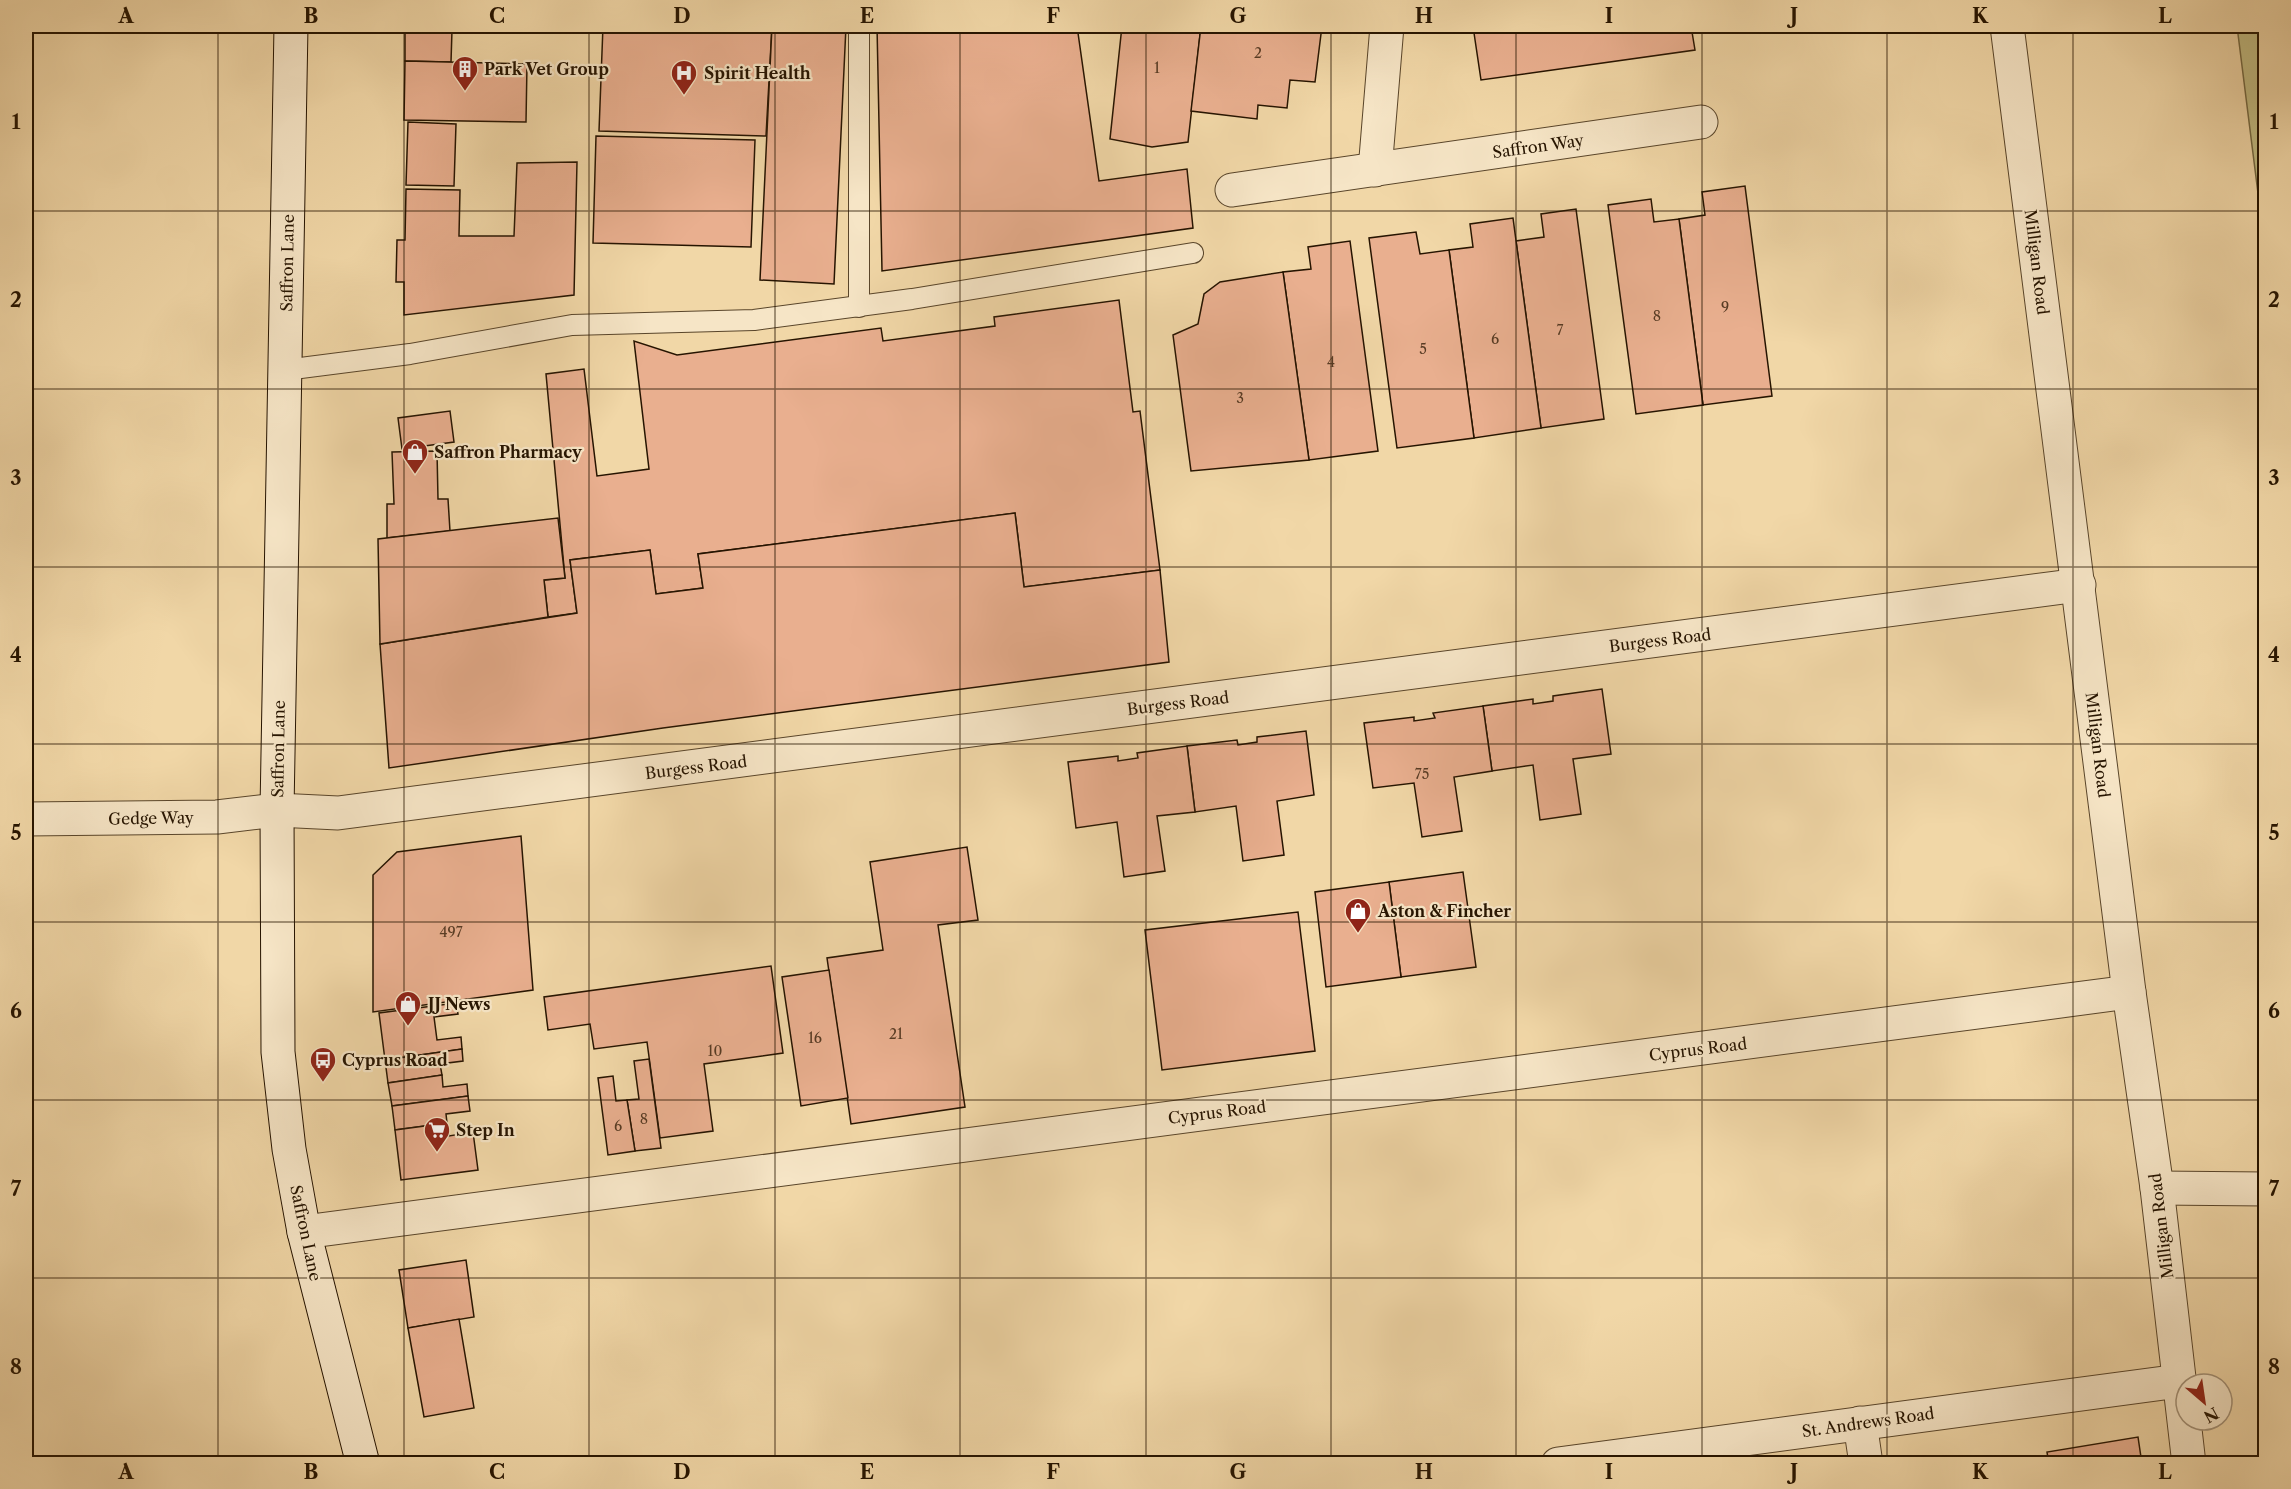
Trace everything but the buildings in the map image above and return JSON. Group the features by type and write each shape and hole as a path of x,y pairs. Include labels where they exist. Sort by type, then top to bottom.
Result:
{"street":[{"name":"Saffron Lane","path":"291,26 277,810 278,1052 289,1149 304,1232 363,1464"},
{"path":"1375,170 1387,26"},
{"name":"Milligan Road","path":"2007,26 2129,992 2157,1188 2178,1372"},
{"name":"Saffron Way","path":"1232,190 1701,122"},
{"name":"Burgess Road","path":"277,810 338,813 2079,585"},
{"name":"Gedge Way","path":"26,819 217,817 277,810"},
{"name":"Cyprus Road","path":"304,1232 2129,992"},
{"path":"2157,1188 2265,1189"},
{"name":"St. Andrews Road","path":"1558,1464 2174,1383"},
{"path":"1860,1423 1866,1464"},
{"name":"Milligan Road","path":"2185,1432 2189,1464"}],"lane":[{"path":"859,26 859,307"},
{"path":"285,370 410,354 572,325 753,321 859,307 1193,253"}],"shaded area":[{"path":"2237,26 2265,26 2265,249"}],"place":[{"name":"Park Vet Group","path":"465,92"},
{"name":"Spirit Health","path":"684,96"},
{"name":"Saffron Pharmacy","path":"415,475"},
{"name":"Aston & Fincher","path":"1358,934"},
{"name":"JJ News","path":"408,1027"},
{"name":"Cyprus Road","path":"323,1083"},
{"name":"Step In","path":"437,1153"}]}
